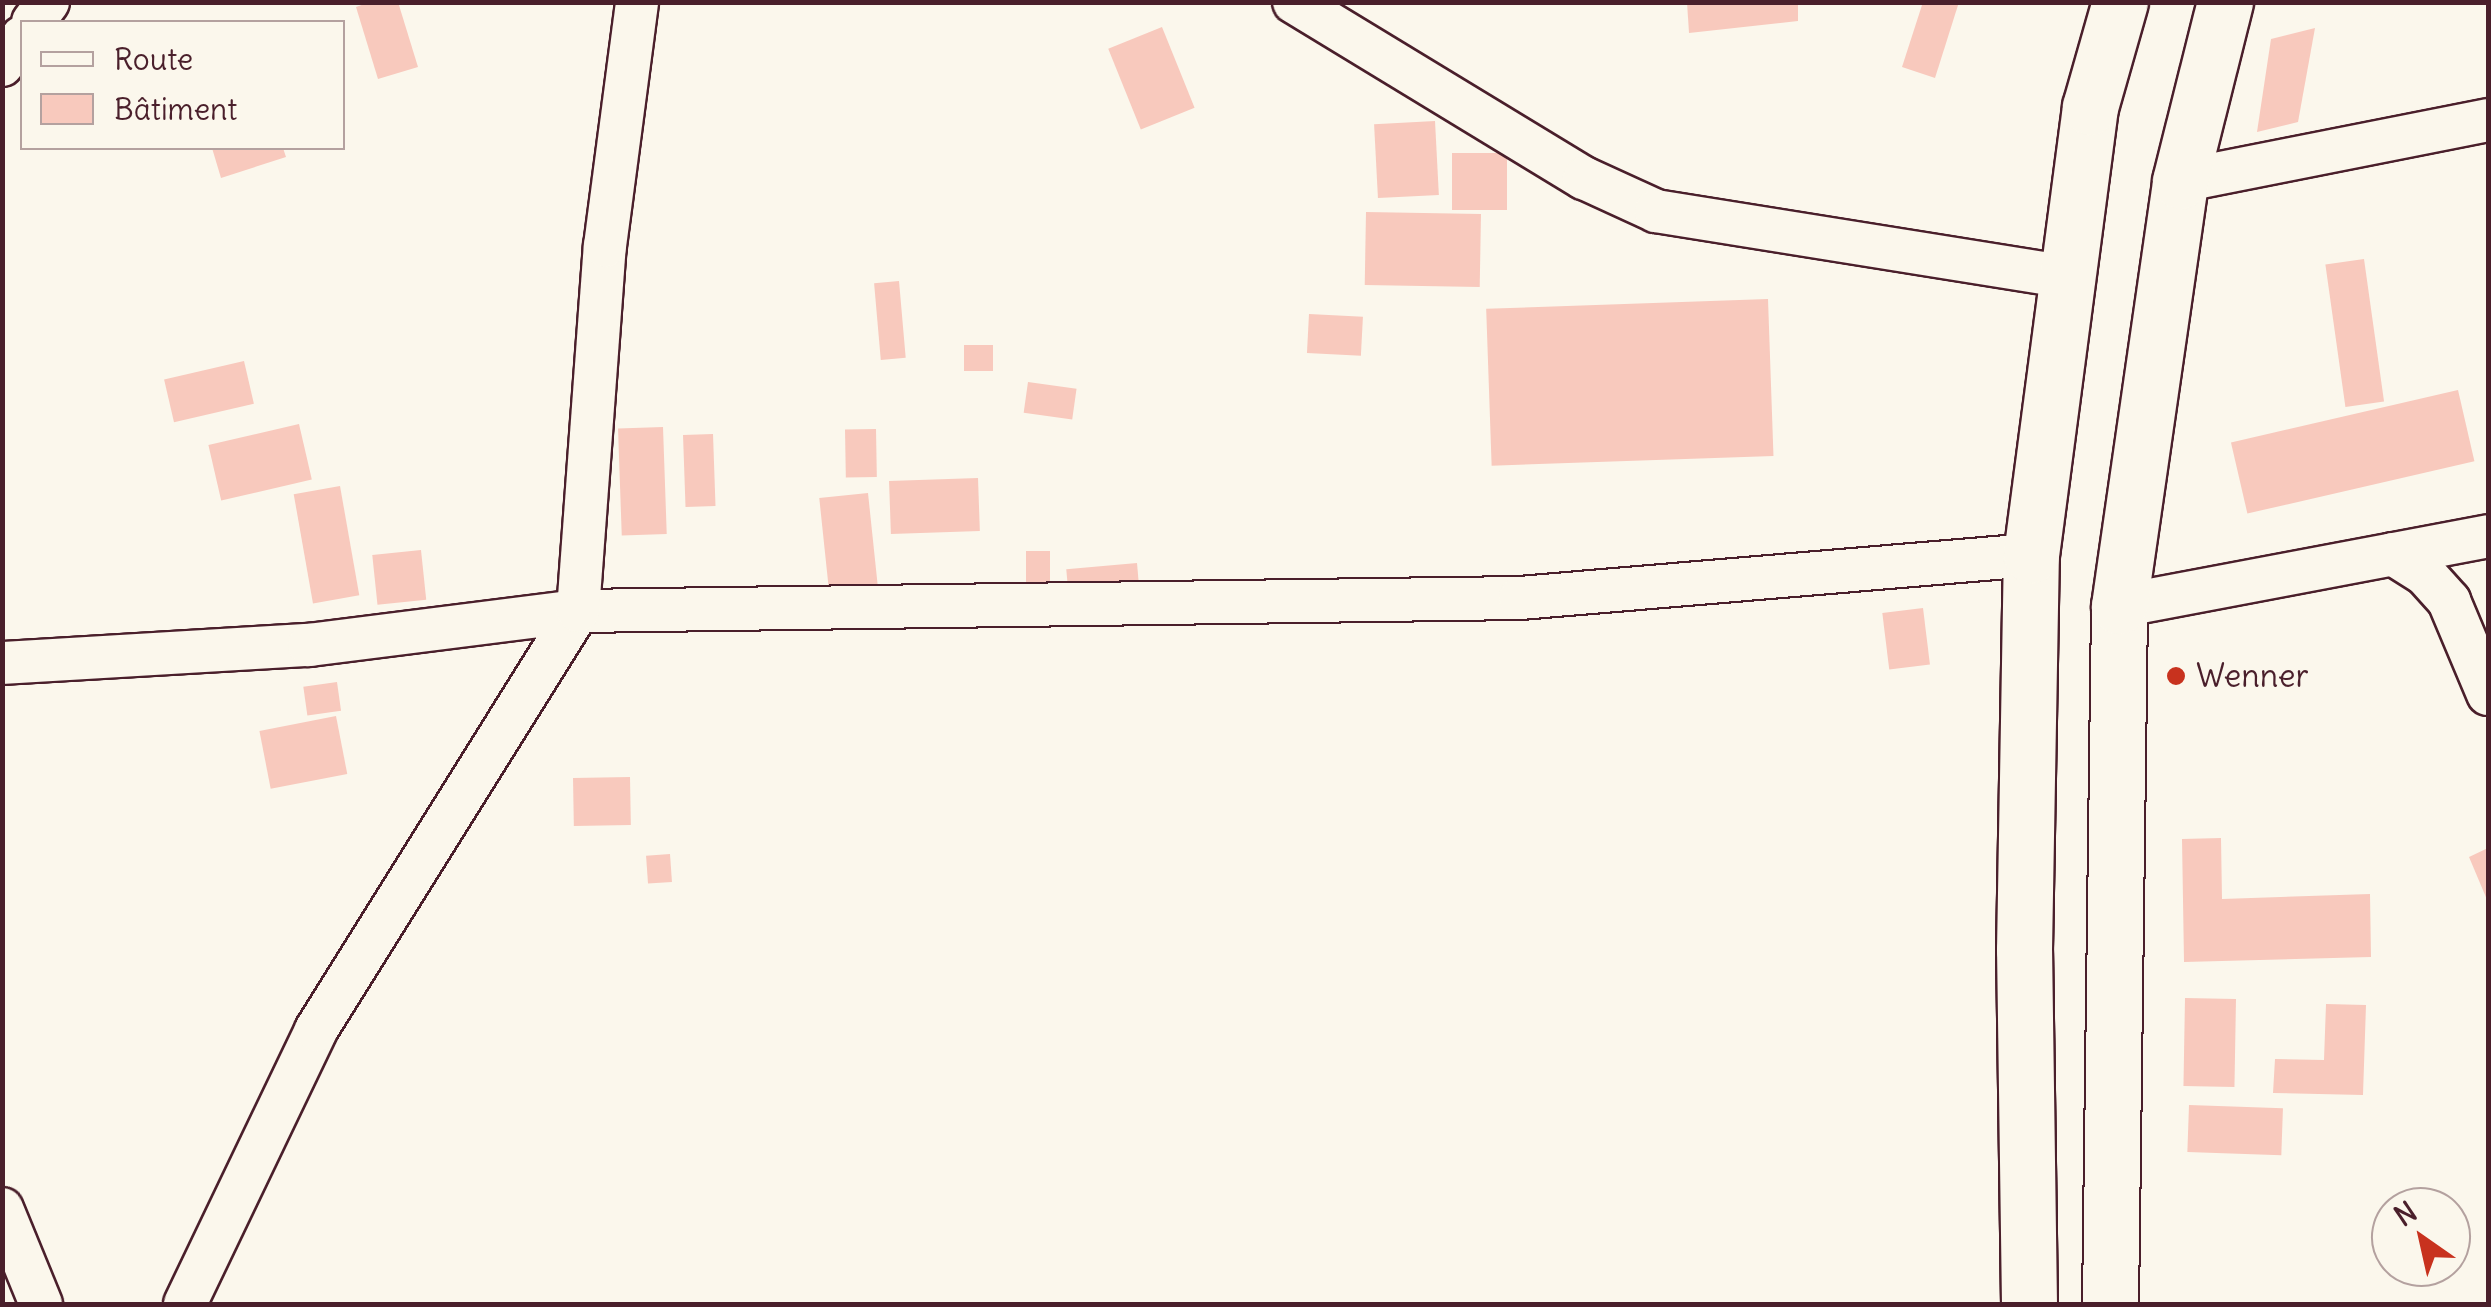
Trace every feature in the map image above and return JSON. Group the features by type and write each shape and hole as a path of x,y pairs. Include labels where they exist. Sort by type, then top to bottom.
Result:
{"main road":[{"path":"2029,1304 2024,950 2031,555 2064,276 2090,107 2120,2"},
{"path":"2110,1304 2119,606 2180,182 2225,2"}],"street":[{"path":"186,1304 316,1030 578,611 605,246 637,2"},
{"path":"1294,2 1584,178 1656,211 2064,276"},
{"path":"2,65 20,40"},
{"path":"2180,182 2488,120"},
{"path":"2119,606 2488,536"},
{"path":"2393,554 2424,573 2449,602 2488,694"},
{"path":"2,663 310,645 578,611 1520,598 2031,555"},
{"path":"2,1210 42,1304"}],"building":[{"path":"370,2 398,2 418,67 378,79 356,7"},
{"path":"1687,2 1798,2 1798,21 1689,33"},
{"path":"1923,2 1959,2 1935,78 1902,67"},
{"path":"1162,27 1195,108 1141,129 1108,49"},
{"path":"2315,28 2298,122 2257,132 2271,39"},
{"path":"1435,121 1439,195 1378,198 1374,124"},
{"path":"213,150 284,150 286,157 221,178"},
{"path":"1452,153 1507,153 1507,210 1452,210"},
{"path":"1366,212 1481,214 1480,287 1365,285"},
{"path":"2364,259 2384,402 2345,407 2325,264"},
{"path":"899,281 906,358 881,360 874,283"},
{"path":"1768,299 1773,456 1492,466 1486,309"},
{"path":"1309,314 1363,317 1361,356 1307,353"},
{"path":"964,345 993,345 993,371 964,371"},
{"path":"244,361 254,404 174,422 164,379"},
{"path":"1028,382 1077,389 1072,420 1024,413"},
{"path":"2458,390 2474,461 2247,514 2231,442"},
{"path":"299,424 312,480 221,500 208,445"},
{"path":"663,427 667,534 622,536 618,429"},
{"path":"876,429 877,477 846,478 845,430"},
{"path":"713,434 716,506 686,507 683,435"},
{"path":"978,478 980,531 891,534 889,481"},
{"path":"340,486 359,595 313,603 294,494"},
{"path":"868,493 879,597 830,603 819,498"},
{"path":"421,550 426,600 377,605 372,555"},
{"path":"1026,551 1050,551 1050,585 1026,585"},
{"path":"1137,563 1139,588 1068,594 1066,569"},
{"path":"1923,608 1930,665 1889,670 1882,613"},
{"path":"337,682 341,711 307,715 303,687"},
{"path":"336,716 347,774 271,789 259,731"},
{"path":"630,777 631,825 574,826 573,778"},
{"path":"2221,838 2222,899 2370,894 2371,957 2184,962 2182,839"},
{"path":"2488,848 2488,902 2469,857"},
{"path":"670,854 672,882 648,884 646,856"},
{"path":"2185,998 2236,999 2234,1087 2183,1086"},
{"path":"2326,1004 2366,1005 2363,1095 2273,1093 2275,1059 2324,1060"},
{"path":"2189,1105 2283,1108 2281,1155 2187,1152"}],"place":[{"name":"Wenner","path":"2176,676"}]}
